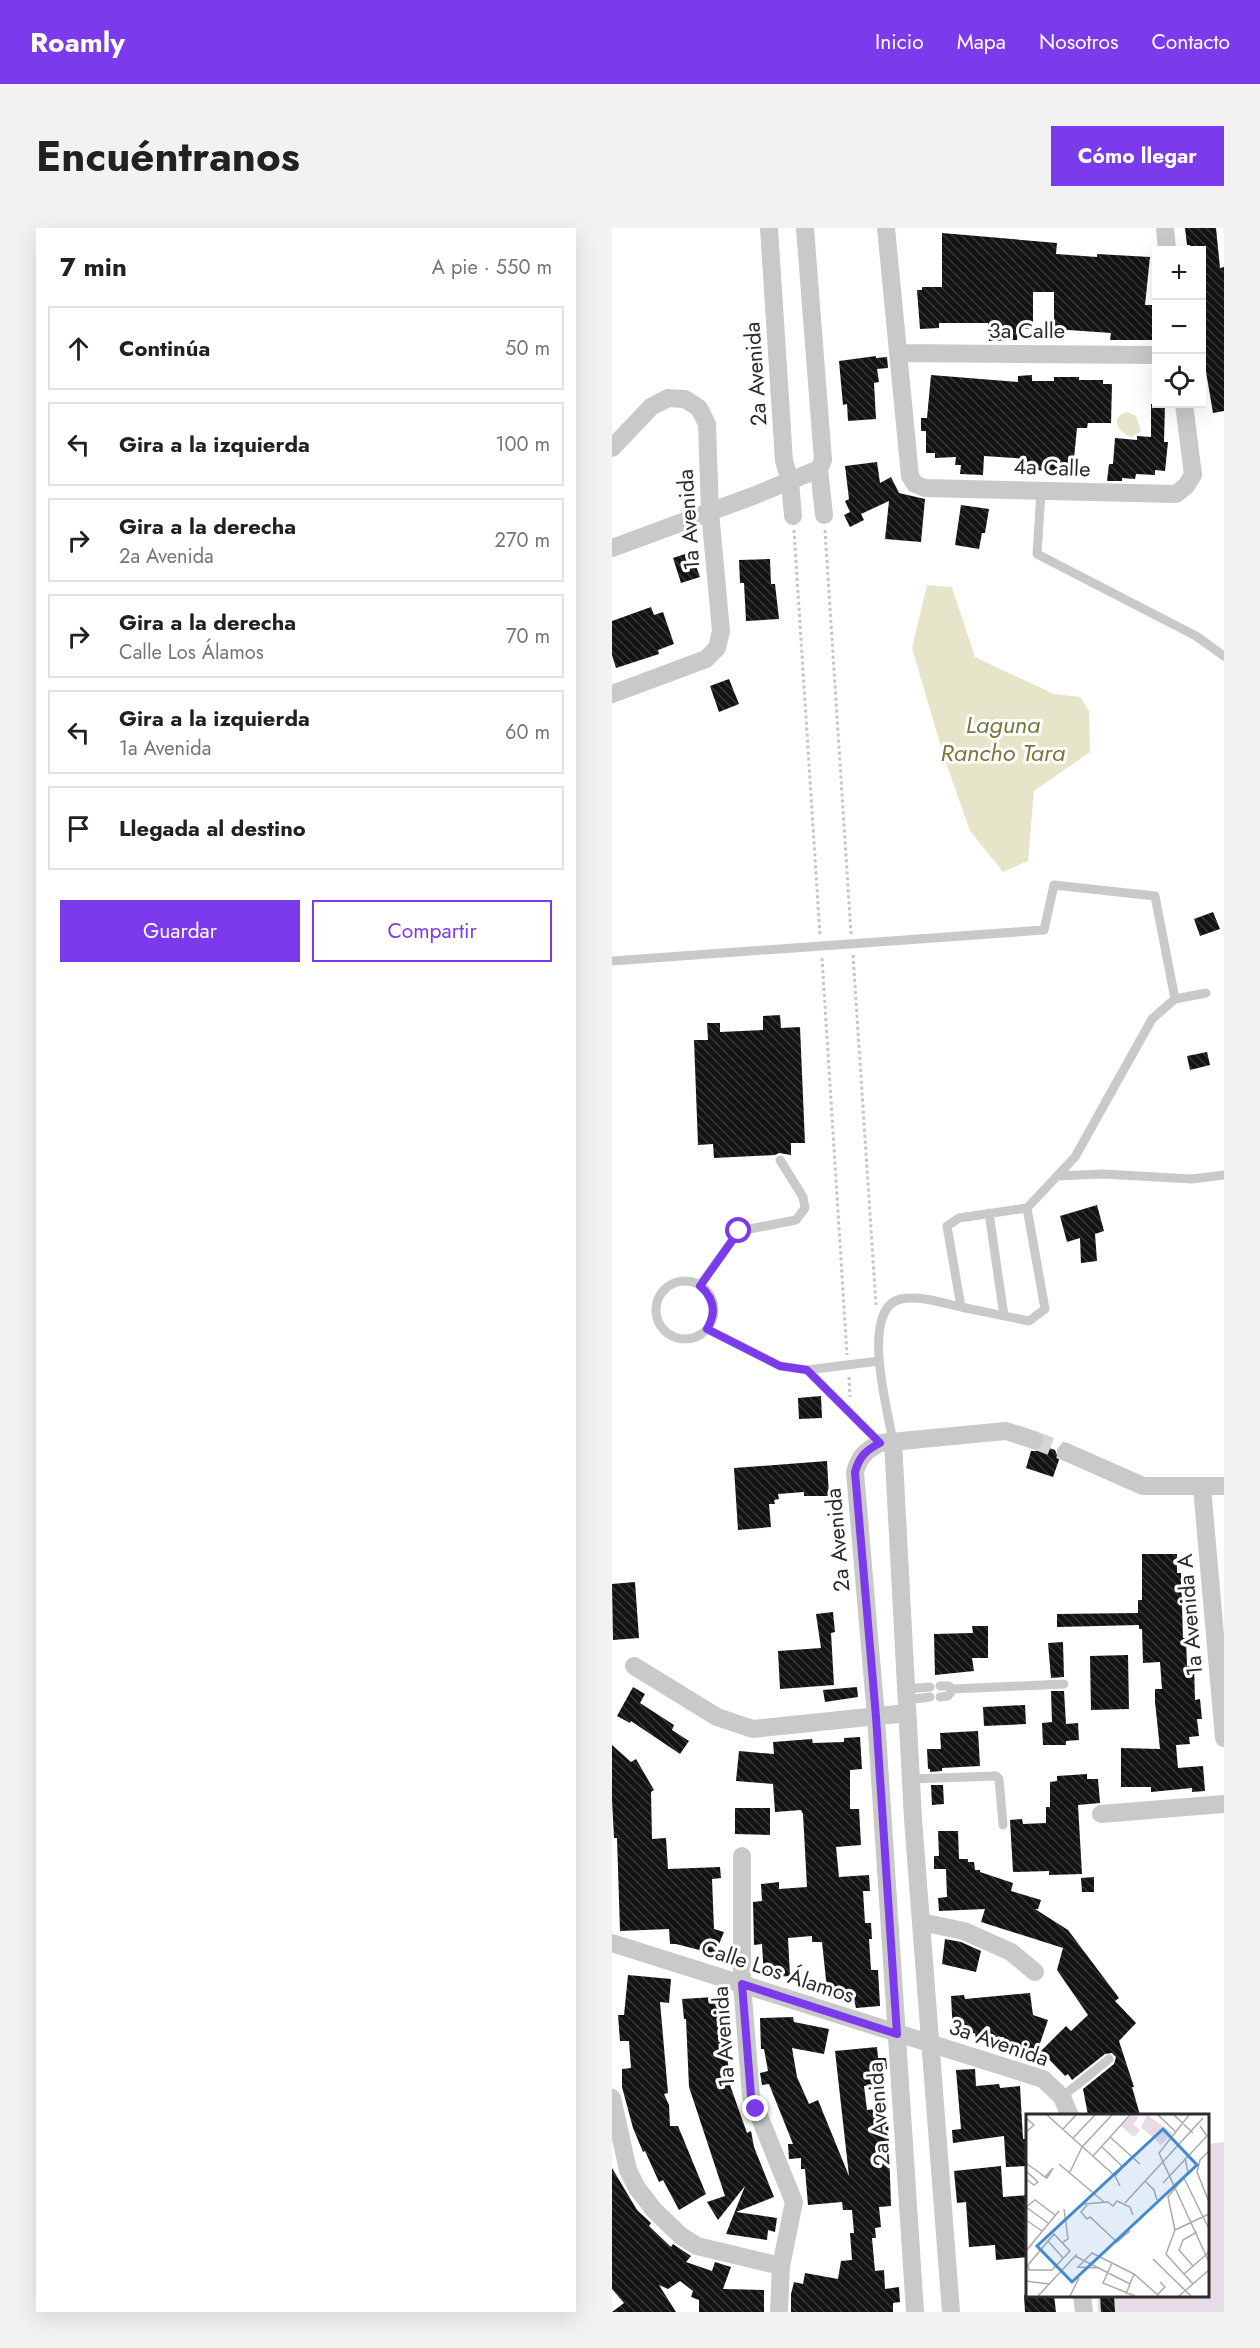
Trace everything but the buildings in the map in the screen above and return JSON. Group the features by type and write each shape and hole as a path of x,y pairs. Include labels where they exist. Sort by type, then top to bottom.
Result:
{"street":[{"name":"2a Avenida","path":"769,228 784,461 790,481 793,516"},
{"path":"805,228 823,460 819,469 824,515"},
{"path":"886,228 898,353"},
{"path":"1165,228 1167,246"},
{"name":"3a Calle","path":"898,353 1152,355"},
{"name":"4a Calle","path":"898,353 910,476 915,484 925,488 1176,494 1186,486 1192,475 1184,408"},
{"name":"1a Avenida","path":"612,448 651,407 668,398 685,399 699,408 707,424 710,512 721,631 717,648 706,659 612,694"},
{"path":"772,488 784,461"},
{"path":"612,548 819,469"},
{"path":"951,2312 886,1442 1006,1431 1034,1440"},
{"name":"2a Avenida","path":"886,1442 868,1449 859,1460 855,1472 876,1717 915,2312"},
{"path":"1066,1452 1143,1486 1224,1486"},
{"name":"1a Avenida A","path":"1202,1487 1220,1641 1224,1738"},
{"path":"634,1666 717,1717 753,1729 876,1717 907,1700"},
{"path":"1101,1814 1224,1804"},
{"path":"881,1819 914,1819"},
{"name":"1a Avenida","path":"742,1856 742,1984 751,2096 794,2202 781,2266 779,2312"},
{"path":"921,1922 963,1932 1011,1952 1035,1972"},
{"name":"Calle Los Álamos","path":"612,1943 930,2043"},
{"name":"3a Avenida","path":"930,2043 1043,2079 1062,2097 1070,2114"},
{"path":"612,2098 628,2170 637,2188 654,2210 681,2236 697,2246 781,2266"},
{"path":"1083,2297 1084,2312"}],"lane":[{"path":"1041,491 1036,554 1196,636 1224,656"},
{"path":"612,961 1044,930 1054,885 1155,896 1175,999"},
{"path":"961,1307 947,1226 958,1218 1027,1208 1075,1157 1152,1018 1175,999 1206,993"},
{"path":"700,1286 739,1231 796,1220 805,1208 803,1197 780,1160"},
{"path":"1058,1176 1102,1174 1192,1179 1224,1175"},
{"path":"886,1442 878,1329 884,1311 899,1299 915,1298 1029,1321 1045,1310 1027,1208"},
{"path":"989,1213 1004,1316"},
{"path":"691,1282 700,1286 707,1292 714,1310 707,1329 692,1339 682,1339 665,1332 656,1316 658,1298 672,1284 691,1282"},
{"path":"707,1329 780,1366 807,1370 879,1361"},
{"path":"807,1370 886,1442"},
{"path":"907,1700 949,1686 953,1689 1064,1683"},
{"path":"911,1779 996,1776 999,1779 1003,1825"},
{"path":"1062,2097 1109,2059"}],"path":[{"path":"793,516 821,946"},
{"path":"822,958 848,1364"},
{"path":"849,1376 850,1400"}],"shaded area":[{"path":"1224,2142 1224,2312 1098,2312 1097,2297 1209,2297 1209,2144"}],"water":[{"path":"1127,412 1136,416 1141,431 1132,437 1120,429 1117,421 1121,414"},
{"name":"Laguna Rancho Tara","path":"927,585 952,587 975,657 1054,694 1080,697 1089,711 1090,752 1034,791 1028,861 1003,872 970,831 943,754 912,648"}],"tunnel":[{"path":"1034,1440 1066,1452"}],"route":[{"path":"739,1231 700,1286 707,1292 714,1310 707,1329 780,1366 807,1370 880,1443 868,1449 859,1460 855,1472 876,1717 897,2034 742,1984 751,2096 756,2109"}]}
